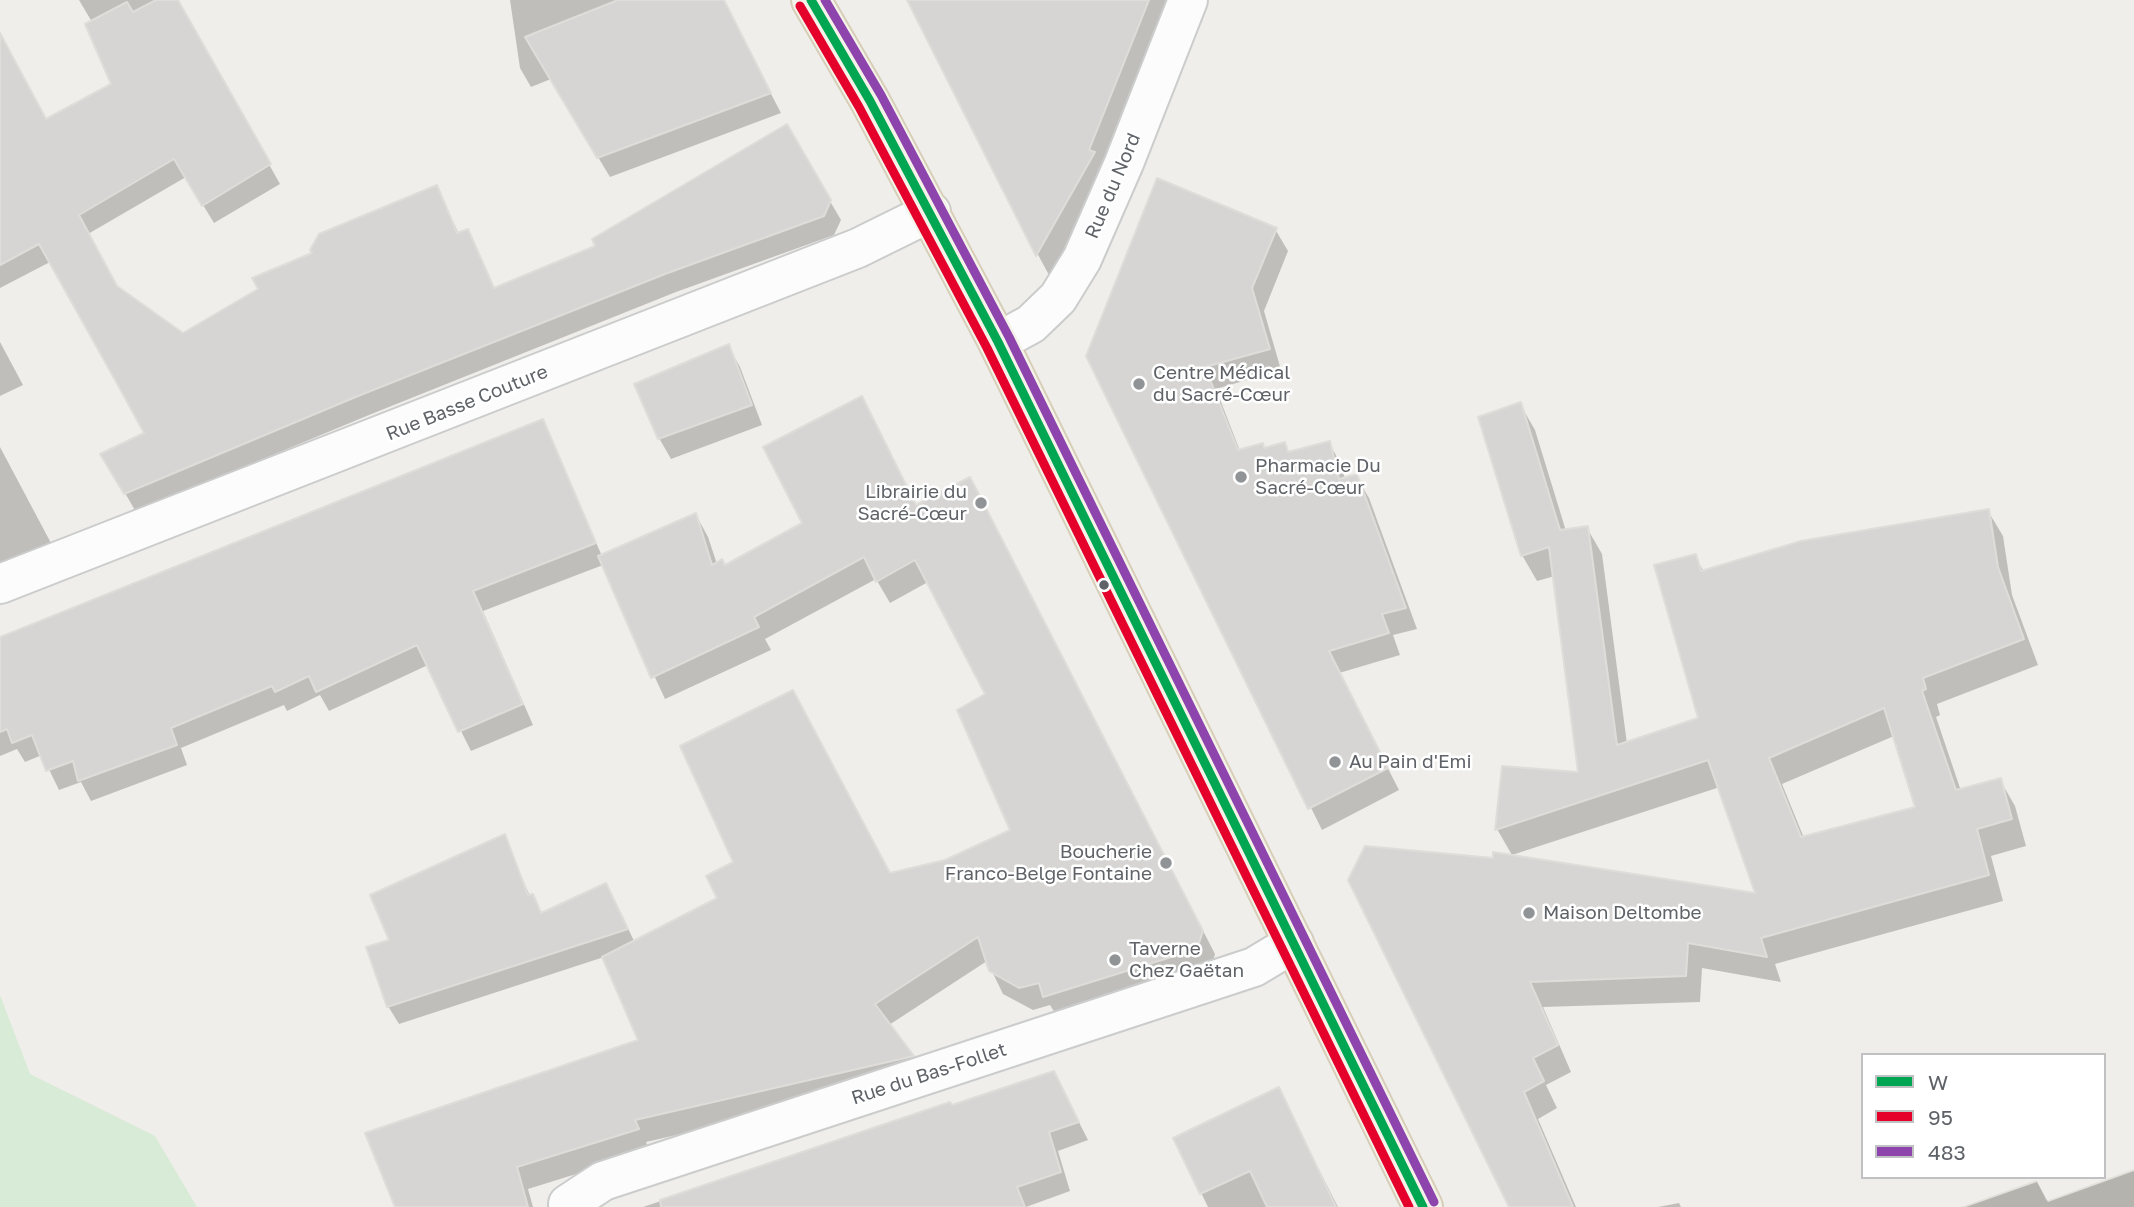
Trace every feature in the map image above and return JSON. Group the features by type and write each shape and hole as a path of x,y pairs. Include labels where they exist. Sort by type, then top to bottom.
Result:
{"main road":[{"path":"811,0 930,212 998,342 1423,1207"}],"street":[{"name":"Rue du Nord","path":"998,342 1031,324 1058,298 1082,258 1124,163 1188,0"},
{"name":"Rue Basse Couture","path":"0,584 858,248 930,212"},
{"name":"Rue du Bas-Follet","path":"569,1207 568,1204 603,1181 1254,967 1294,943"}],"shaded area":[{"path":"2134,1169 2134,1207 1961,1207 2037,1180 2046,1201"}],"green space":[{"path":"0,995 30,1074 155,1136 197,1207 0,1207"}],"building":[{"path":"156,0 178,0 271,164 202,206 174,159 79,215 117,286 183,333 258,289 252,278 312,253 310,250 319,234 437,185 457,233 468,229 494,288 595,246 592,239 787,124 831,200 824,216 665,274 358,396 124,494 100,454 144,433 39,244 0,265 0,33 46,119 111,84 85,24 127,2 133,12"},
{"path":"618,0 724,0 771,93 597,158 525,37"},
{"path":"907,0 1149,0 1089,150 1095,152 1036,256"},
{"path":"1157,178 1277,228 1252,288 1270,349 1205,367 1238,450 1263,443 1264,448 1285,442 1288,452 1330,441 1339,479 1357,474 1406,608 1382,614 1389,633 1329,651 1388,768 1308,809 1086,356"},
{"path":"729,344 752,405 658,439 634,384"},
{"path":"862,396 916,505 970,477 1203,931 1197,949 1043,997 1039,983 1019,988 989,971 978,937 875,1004 914,1056 635,1120 639,1129 517,1167 528,1207 395,1207 365,1133 638,1040 602,957 717,898 706,876 733,862 680,746 793,690 890,873 945,860 1010,830 957,710 985,694 915,560 876,582 864,557 754,617 759,627 651,678 598,556 696,513 712,565 722,559 725,565 802,523 763,447"},
{"path":"1521,402 1560,530 1588,526 1617,745 1698,718 1654,565 1696,554 1701,571 1801,541 1989,509 1998,567 2024,639 1923,678 1926,689 1922,691 1956,790 2001,778 2012,819 1977,829 1989,875 1761,938 1767,957 1688,943 1686,976 1530,982 1558,1045 1533,1058 1544,1081 1524,1092 1573,1207 1509,1207 1348,880 1365,846 1493,858 1493,852 1755,893 1708,760 1495,830 1502,766 1578,772 1549,547 1521,556 1478,417","holes":["1884,708 1915,807 1801,837 1769,758"]},
{"path":"543,419 596,543 473,591 523,704 458,732 417,645 316,692 309,676 275,692 272,686 171,728 177,745 78,781 73,761 46,771 32,735 12,743 7,729 0,732 0,637"},
{"path":"505,834 528,895 533,894 541,913 606,883 628,929 387,1007 366,947 389,940 370,895"},
{"path":"1054,1071 1079,1122 1049,1132 1061,1172 1017,1187 1025,1207 661,1207 660,1200 950,1102 952,1105"},
{"path":"1279,1087 1336,1207 1267,1207 1250,1171 1200,1194 1173,1138"}],"transit line":[{"name":"W","path":"811,0 870,101 998,342 1423,1207"},
{"name":"483","path":"825,0 881,95 1009,337 1434,1202"},
{"name":"95","path":"800,6 859,107 987,348 1409,1207"}],"place":[{"name":"Centre Médical du Sacré-Cœur","path":"1139,384"},
{"name":"Pharmacie Du Sacré-Cœur","path":"1241,477"},
{"name":"Librairie du Sacré-Cœur","path":"981,503"},
{"name":"Au Pain d'Emi","path":"1335,762"},
{"name":"Boucherie Franco-Belge Fontaine","path":"1166,863"},
{"name":"Maison Deltombe","path":"1529,913"},
{"name":"Taverne Chez Gaëtan","path":"1115,960"}]}
